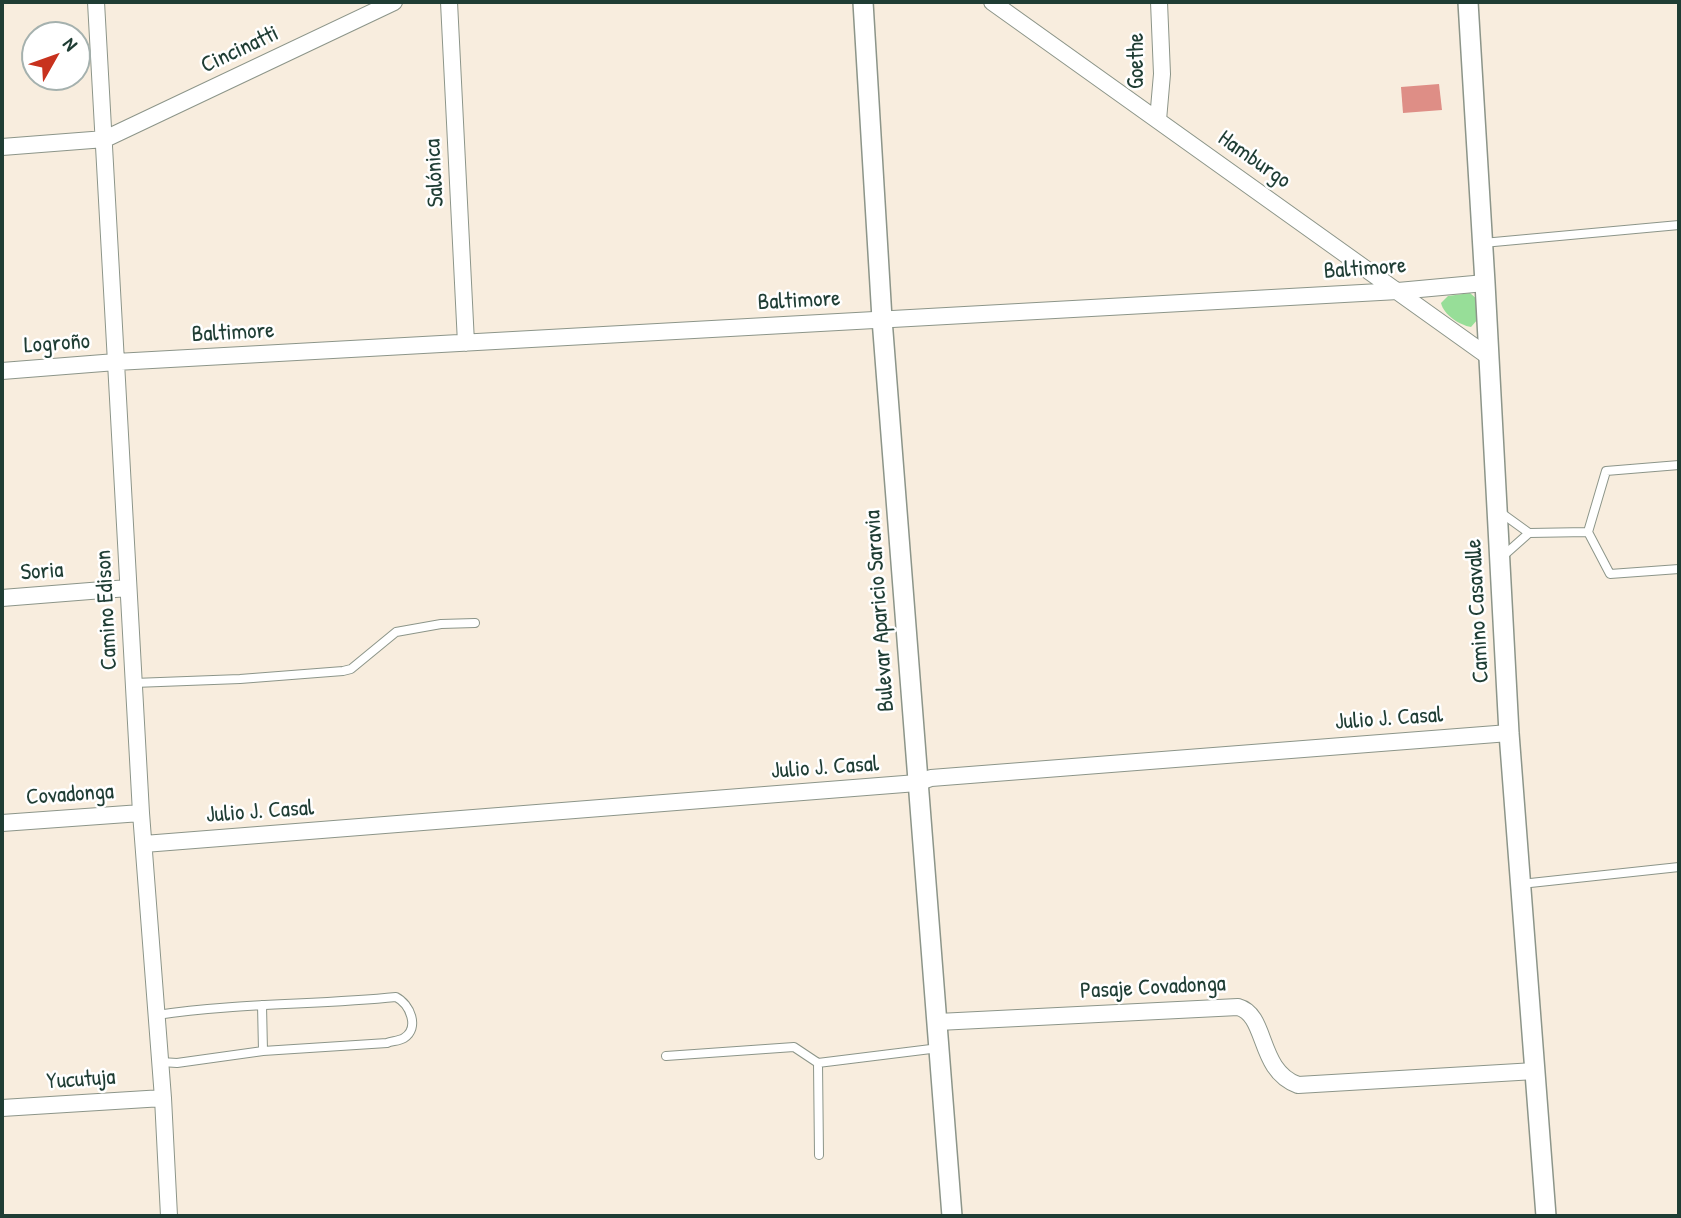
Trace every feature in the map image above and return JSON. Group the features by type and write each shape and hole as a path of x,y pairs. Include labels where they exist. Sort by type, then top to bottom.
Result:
{"street":[{"name":"Camino Edison","path":"96,2 141,813 161,1062 169,1216"},
{"name":"Cincinatti","path":"105,139 394,2"},
{"name":"Salónica","path":"449,2 466,342"},
{"name":"Bulevar Aparicio Saravia","path":"863,2 882,319 952,1216"},
{"name":"Hamburgo","path":"992,2 1489,357"},
{"name":"Goethe","path":"1158,120 1163,74 1159,2"},
{"name":"Camino Casavalle","path":"1468,2 1509,733 1546,1216"},
{"path":"2,147 105,139"},
{"name":"Baltimore","path":"116,362 1398,291 1485,283"},
{"name":"Logroño","path":"2,371 116,362"},
{"name":"Soria","path":"2,598 128,588"},
{"name":"Julio J. Casal","path":"144,844 1509,733"},
{"name":"Covadonga","path":"2,823 141,813"},
{"name":"Pasaje Covadonga","path":"938,1022 1238,1007 1247,1009 1255,1020 1267,1056 1278,1073 1298,1085 1535,1071"},
{"name":"Yucutuja","path":"2,1108 163,1098"}],"lane":[{"path":"1483,243 1679,225"},
{"path":"1679,465 1606,471 1588,532 1610,574 1679,569"},
{"path":"1497,509 1528,533 1588,532"},
{"path":"1500,559 1528,533"},
{"path":"134,683 343,671 351,669 396,632 441,624 475,624"},
{"path":"1521,884 1679,867"},
{"path":"157,1016 262,1005 301,1005 396,997 403,1000 412,1016 410,1033 402,1039 387,1043 263,1051 177,1063 161,1062"},
{"path":"262,1005 263,1051"},
{"path":"666,1056 794,1047 818,1063 939,1048"},
{"path":"818,1063 819,1155"}],"green space":[{"path":"1470,293 1478,300 1478,319 1471,327 1453,319 1445,312 1441,303 1448,296"}],"building":[{"path":"1439,84 1442,110 1403,113 1401,87"}]}
